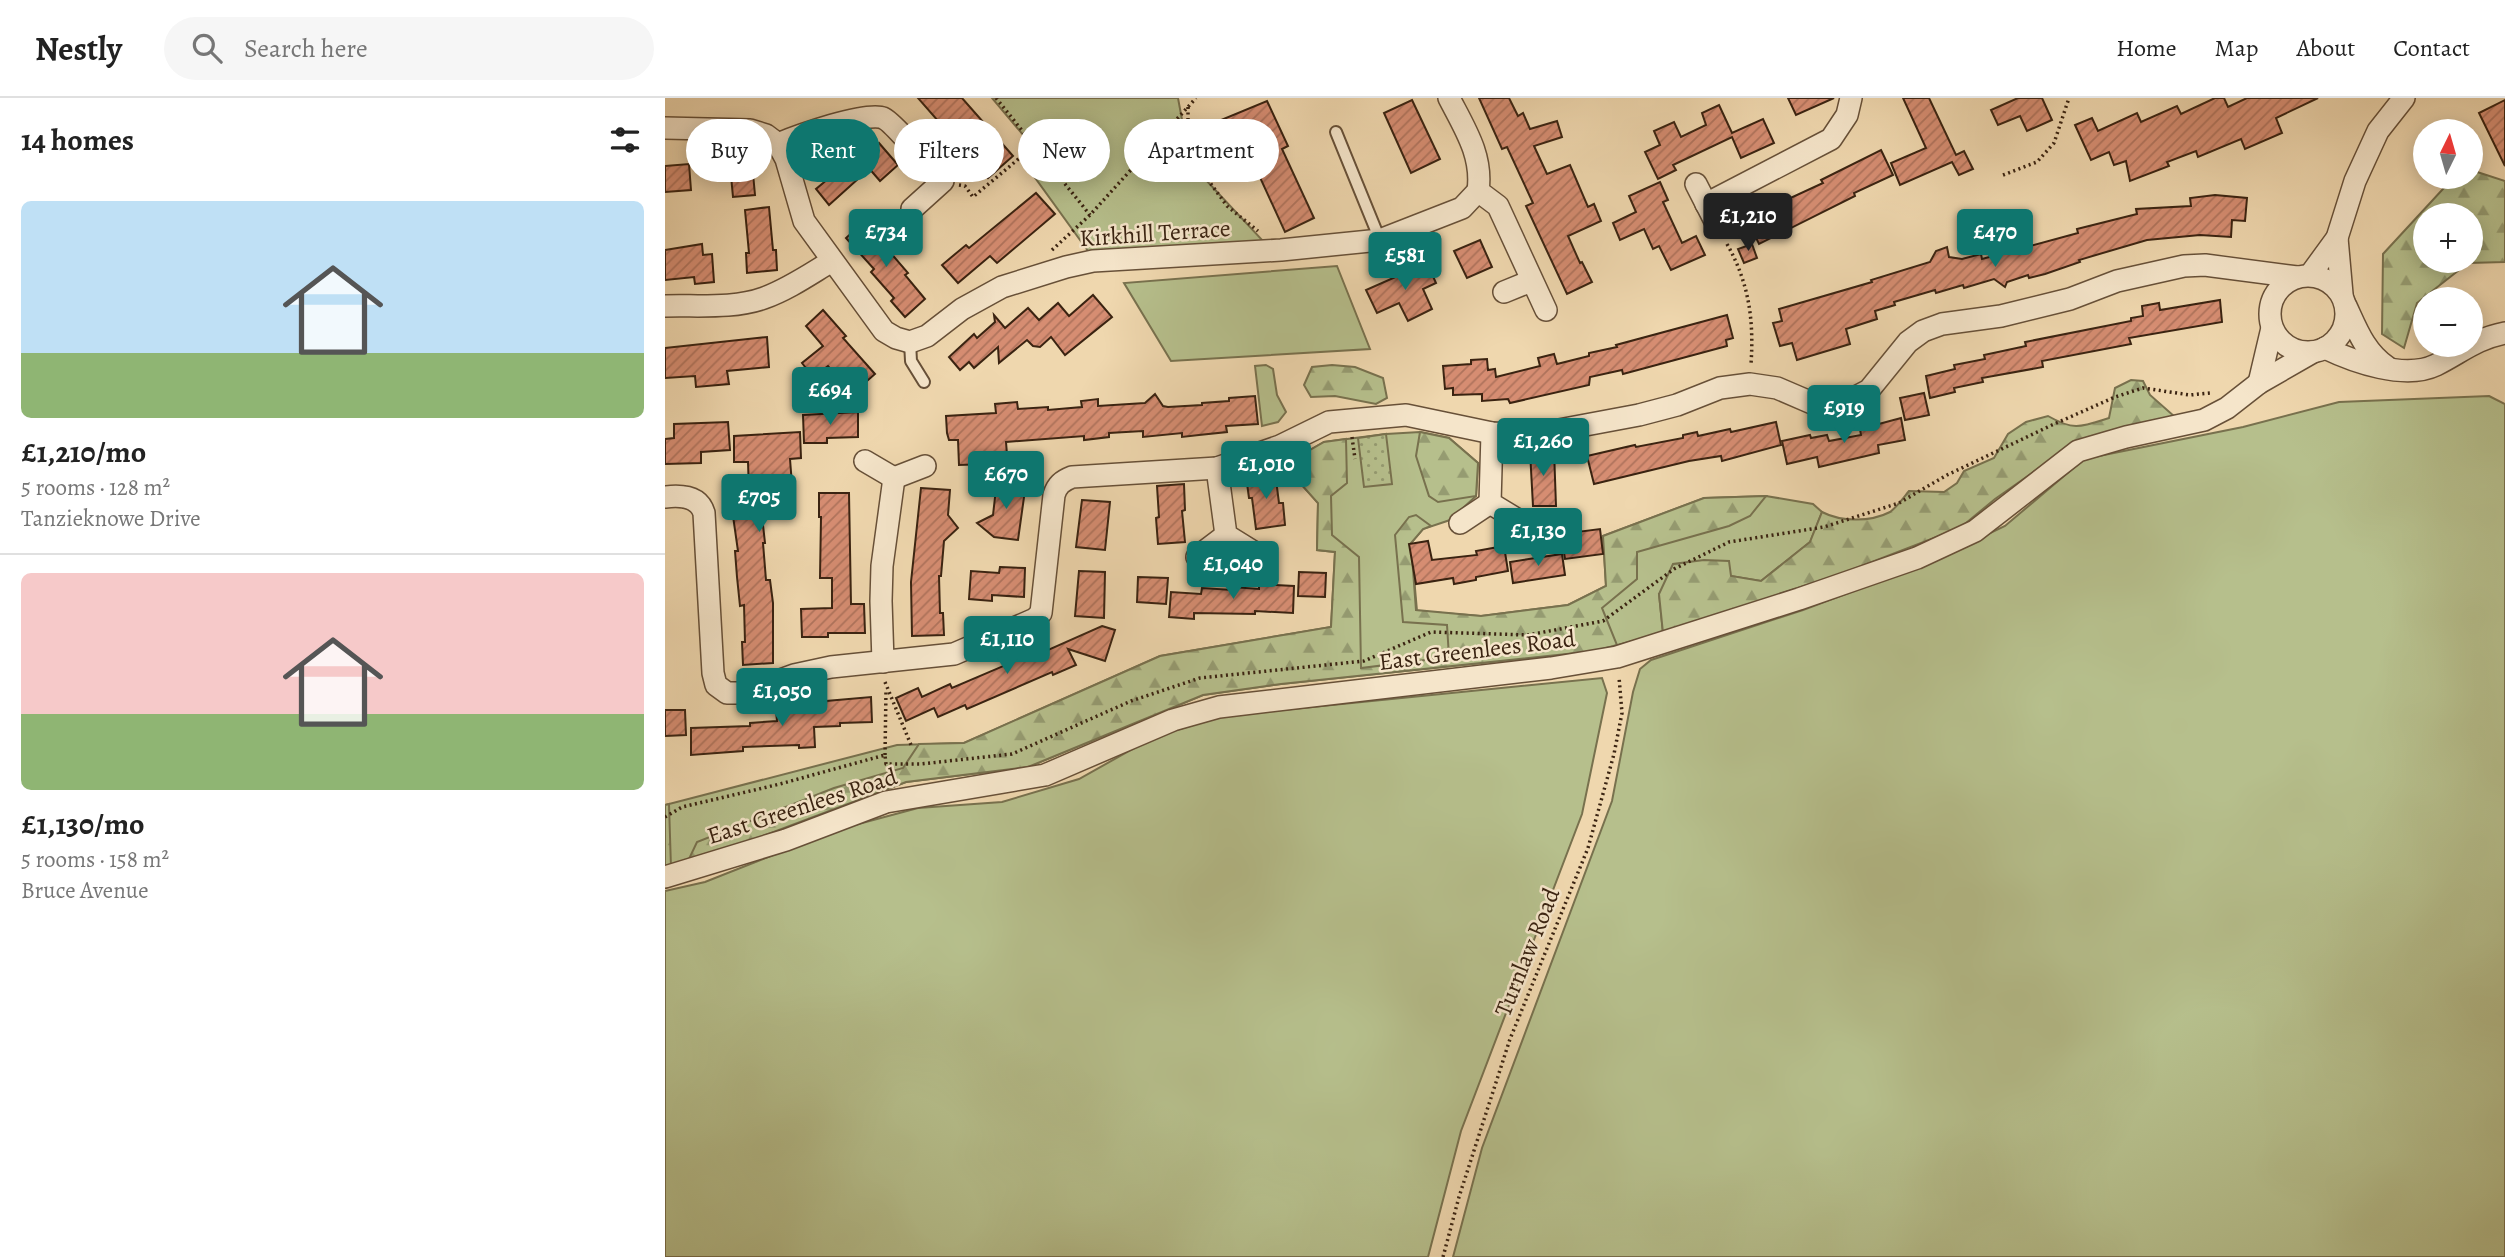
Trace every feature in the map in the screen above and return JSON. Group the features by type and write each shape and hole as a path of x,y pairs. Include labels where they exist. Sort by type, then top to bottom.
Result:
{"street":[{"path":"1450,98 1477,156 1481,173 1478,191 1498,206 1546,310"},
{"path":"1706,204 1831,139 1847,115 1851,98"},
{"path":"2259,383 2272,328 2271,303 2276,292 2285,282 2303,276 2337,237 2366,156 2378,131 2404,98"},
{"path":"778,144 800,135 871,116 885,118 894,128"},
{"path":"665,128 750,130 766,135 778,144 786,159 804,221 884,331 895,338 910,342"},
{"path":"912,209 942,182"},
{"path":"1696,184 1718,227"},
{"name":"Kirkhill Terrace","path":"910,342 927,336 962,309 1002,287 1066,267 1093,261 1281,250 1380,240 1462,208 1478,191"},
{"path":"2319,350 2336,341 2347,319 2337,237"},
{"path":"665,306 736,304 762,299 789,287 832,261"},
{"path":"665,497 694,499 701,504 704,513 713,673 716,685 727,693 745,694 794,676 831,667 954,654 1035,619 1041,613 1054,495 1056,487 1063,480 1092,474 1217,468 1280,446 1329,422 1406,415 1492,433 1532,435 1588,426 1677,405 1720,388 1750,384 1777,388 1812,403 1832,405 1850,400 1869,390 1908,342 1923,331 1942,324 2001,316 2070,299 2117,281 2184,266 2205,265 2322,278 2333,284 2344,300 2362,341 2375,359 2387,367"},
{"path":"2238,270 2271,303"},
{"path":"1504,292 1531,281"},
{"path":"2272,328 2279,339 2289,347 2301,351 2319,350 2353,362 2405,371 2434,366 2485,337 2505,333"},
{"name":"East Greenlees Road","path":"665,877 786,839 886,802 1045,775 1173,720 1219,707 1551,668 1617,657 1917,558 1975,531 2078,451 2126,437 2204,420 2227,408 2259,383 2319,350"},
{"path":"1490,503 1492,433"},
{"path":"865,461 894,478"},
{"path":"894,478 925,466"},
{"path":"1217,468 1226,535"},
{"path":"883,662 882,566 894,478"},
{"path":"1490,503 1523,523"},
{"path":"1459,523 1490,503"},
{"path":"1226,535 1255,553"},
{"path":"1197,557 1226,535"}],"lane":[{"path":"1336,132 1380,240"},
{"path":"910,342 911,361 924,382"},
{"path":"1523,523 1570,520"}],"path":[{"path":"996,98 1018,126"},
{"path":"1050,252 1090,215 1196,98"},
{"path":"2003,174 2037,162 2054,143 2069,98"},
{"path":"1188,105 1188,131 1195,162 1227,206 1281,250"},
{"path":"1004,171 1018,159"},
{"path":"947,182 965,186 972,197 990,182"},
{"path":"1063,182 1090,215"},
{"path":"1718,227 1740,268 1751,317 1753,330 1750,384"},
{"path":"883,662 886,688 886,764 921,764 1012,754 1131,701 1200,678 1364,661 1431,632 1528,635 1603,621 1674,569 1729,542 1823,527 1899,503 1947,475 2115,397 2143,388 2190,395 2217,392"},
{"name":"Turnlaw Road","path":"1443,1257 1459,1197 1510,1039 1588,848 1614,754 1622,713 1617,657"},
{"path":"886,688 911,745"},
{"path":"665,817 682,807 885,755"}],"green space":[{"path":"992,98 1178,98 1182,119 1124,119 1124,182 1208,182 1264,242 1088,251 1038,182 1110,182 1110,119 1018,119 1018,129"},
{"path":"2483,174 2505,181 2505,262 2483,263 2483,203 2430,203 2443,189 2483,189"},
{"path":"2413,221 2413,273 2455,273 2437,287 2413,287 2413,317 2404,348 2382,334 2383,254"},
{"path":"1337,266 1370,349 1171,361 1124,283"},
{"path":"1266,365 1273,369 1277,395 1286,412 1278,422 1262,426 1255,366"},
{"path":"1312,367 1355,367 1383,378 1387,398 1376,404 1335,396 1311,397 1304,385"},
{"path":"2131,380 2143,381 2150,395 2175,417 2072,445 1995,499 1960,528 1846,572 1663,633 1659,594 1673,564 1704,560 1729,561 1731,576 1761,581 1810,542 1822,512 1847,519 1874,518 1890,512 1909,491 1944,492 1957,483 1964,471 1994,458 2008,434 2026,422 2048,416 2071,426 2078,426 2109,418 2115,388"},
{"path":"2489,396 2505,404 2505,1257 1453,1257 1482,1148 1612,801 1640,669 1651,660 1803,610 1928,563 2005,526 2084,459 2243,427 2339,402"},
{"path":"1420,432 1449,438 1478,463 1476,496 1450,520 1423,529 1411,543 1417,611 1481,616 1568,605 1606,586 1603,536 1704,498 1766,496 1813,504 1822,512 1810,542 1761,581 1731,576 1659,594 1663,633 1595,651 1281,684 1203,695 1028,767 906,782 755,839 665,868 665,805 897,745 964,743 1160,656 1331,627 1335,552 1317,550 1318,503 1284,465 1324,442"},
{"path":"1420,432 1449,438 1478,463 1476,496 1438,502 1429,496 1416,456"},
{"path":"1386,434 1392,484 1364,487 1358,438"},
{"path":"1346,439 1347,483 1331,496 1332,535 1359,557 1361,668 1449,657 1447,625 1403,622 1395,535 1409,517 1416,515 1431,526 1423,529 1411,543 1416,610 1481,616 1568,605 1606,586 1603,536 1704,498 1766,496 1750,516 1729,526 1637,552 1637,579 1602,608 1617,645 1595,651 1281,684 1203,695 1028,767 906,782 755,839 688,861 697,842 834,788 903,768 919,744 964,743 1160,656 1331,627 1335,552 1317,550 1318,503 1284,465 1324,442"},
{"path":"1602,678 1607,693 1582,814 1461,1131 1428,1257 665,1257 665,891 705,882 836,830 918,808 1002,802 1079,779 1154,737 1222,716"},
{"path":"669,804 671,868 665,870 665,805"}],"building":[{"path":"918,98 962,98 980,119 936,119"},
{"path":"1479,98 1509,98 1518,116 1523,113 1530,129 1557,121 1562,137 1534,146 1547,174 1570,165 1588,207 1594,204 1601,221 1568,236 1592,282 1567,294 1526,206 1533,203 1507,147 1502,149"},
{"path":"1788,98 1834,98 1796,115"},
{"path":"1903,98 1929,98 1956,155 1964,151 1973,169 1959,175 1952,162 1900,185 1891,163 1926,148"},
{"path":"2018,98 2042,98 2052,120 2027,131 2020,116 1998,125 1991,110"},
{"path":"2215,98 2224,98 2228,107 2247,98 2318,98 2276,118 2282,133 2245,149 2241,139 2198,157 2196,151 2167,162 2169,166 2130,181 2126,161 2114,165 2109,152 2091,160 2075,125 2092,118 2098,131 2137,113 2141,122 2177,106 2181,114"},
{"path":"1412,100 1440,159 1411,173 1384,113"},
{"path":"2505,100 2505,166 2483,119 2479,113"},
{"path":"1267,101 1275,119 1224,119"},
{"path":"1719,105 1732,133 1763,119 1774,143 1741,158 1732,137 1673,165 1676,170 1658,179 1645,152 1660,145 1654,131 1674,122 1681,137 1706,125 1702,113"},
{"path":"1279,127 1288,146 1282,149 1314,218 1285,232 1262,182 1279,182"},
{"path":"880,144 894,160 894,169 880,181"},
{"path":"1004,146 1013,156 1004,164"},
{"path":"1881,150 1893,175 1759,244 1748,221 1787,203 1786,200 1823,183 1821,180"},
{"path":"686,164 686,182 690,182 691,190 665,192 665,166"},
{"path":"732,182 754,182 755,195 733,197"},
{"path":"824,182 855,182 829,205 816,189"},
{"path":"1660,182 1668,200 1663,202 1682,243 1696,236 1705,255 1671,270 1659,246 1653,249 1644,229 1620,240 1613,223 1636,212 1629,196"},
{"path":"1036,193 1055,214 997,263 990,256 958,283 942,265 966,245 969,248"},
{"path":"2215,195 2247,198 2245,221 2232,220 2231,237 2200,235 2147,240 2079,260 2080,262 2045,274 2029,278 2028,275 2007,282 2005,287 1994,279 1964,288 1963,285 1936,293 1935,290 1894,302 1895,305 1875,311 1877,319 1846,329 1850,344 1797,360 1792,343 1780,346 1773,323 1782,321 1779,309 1930,262 1936,251 1947,247 1949,257 1962,259 1981,254 1982,259 2078,233 2077,229 2137,214 2136,209 2191,206 2190,198"},
{"path":"769,207 777,270 747,273 746,253 749,253 745,210"},
{"path":"864,222 908,273 905,275 925,299 905,317 891,301 894,298 871,272 874,269 846,238"},
{"path":"1480,240 1492,267 1467,278 1454,251"},
{"path":"702,244 703,255 712,254 714,282 695,284 694,277 665,280 665,250"},
{"path":"1752,244 1757,258 1744,263 1738,249"},
{"path":"1427,263 1436,283 1423,289 1432,309 1408,321 1399,303 1377,313 1366,290"},
{"path":"1093,295 1112,317 1065,355 1051,337 1040,347 1033,346 1027,340 999,363 998,347 974,368 969,362 960,370 949,357 974,334 977,338 995,322 994,315 1005,328 1028,308 1039,320 1058,303 1069,316"},
{"path":"2220,300 2222,322 2129,338 2131,344 2042,361 2043,367 1982,378 1983,382 1954,388 1955,392 1930,398 1926,376 1955,369 1954,365 1985,359 1984,355 2026,346 2025,342 2131,321 2131,318 2143,316 2142,306 2159,303 2160,310"},
{"path":"823,310 846,336 843,338 875,374 852,394 828,366 813,377 802,363 823,346 806,326"},
{"path":"1727,315 1733,338 1726,340 1727,346 1623,374 1622,370 1590,377 1589,385 1510,403 1508,399 1482,401 1482,394 1453,395 1453,388 1445,389 1443,366 1471,364 1471,360 1487,359 1488,370 1495,369 1496,377 1540,366 1538,358 1554,354 1557,364"},
{"path":"767,337 769,367 727,371 729,384 696,387 695,376 665,378 665,348"},
{"path":"1924,393 1929,415 1905,420 1900,398"},
{"path":"1155,394 1163,406 1168,407 1202,405 1229,401 1229,398 1255,396 1258,424 1226,426 1227,432 1182,437 1182,433 1143,437 1143,431 1109,433 1109,437 1084,440 1084,436 1006,442 1008,467 989,469 988,464 959,465 958,440 949,440 947,433 946,416 996,413 995,404 1017,402 1018,409 1048,407 1048,410 1082,407 1081,401 1098,399 1098,406 1145,403"},
{"path":"858,412 858,437 827,438 827,443 804,443 803,415"},
{"path":"1901,418 1905,440 1878,445 1879,453 1819,467 1817,457 1787,464 1782,441 1810,435 1811,438 1827,435 1829,441 1861,435 1860,429"},
{"path":"728,422 730,450 701,452 701,463 665,464 665,439 674,438 674,424"},
{"path":"1776,422 1781,445 1722,461 1721,456 1689,461 1594,484 1587,456 1683,438 1683,435 1697,432 1698,436 1730,429 1731,432"},
{"path":"800,432 801,458 790,459 792,485 764,486 763,543 766,580 770,580 773,603 773,663 743,665 744,605 740,606 732,492 749,492 748,462 734,462 734,436"},
{"path":"1554,450 1556,506 1533,506 1530,451"},
{"path":"1275,472 1279,503 1283,503 1285,525 1256,529 1246,476"},
{"path":"997,480 1026,483 1018,540 994,537 977,523 993,515"},
{"path":"1184,484 1185,510 1182,511 1185,542 1158,544 1157,486"},
{"path":"921,488 950,490 948,515 958,528 944,541 939,576 940,613 943,613 944,635 912,636 911,582"},
{"path":"819,493 849,493 851,604 864,604 865,633 828,633 828,637 802,637 801,609 832,608 832,578 820,578"},
{"path":"1082,500 1110,502 1105,550 1076,547"},
{"path":"1600,529 1603,554 1565,559 1561,534"},
{"path":"1428,541 1432,560 1477,555 1476,551 1504,546 1508,571 1454,584 1453,578 1416,584 1409,544"},
{"path":"1562,554 1565,575 1513,583 1510,562"},
{"path":"1000,567 1025,568 1024,597 992,595 992,601 969,599 971,571 999,573"},
{"path":"1079,571 1105,572 1104,618 1075,616"},
{"path":"1299,572 1326,573 1325,597 1298,596"},
{"path":"1138,577 1168,578 1166,604 1137,602"},
{"path":"1259,584 1294,586 1293,613 1255,611 1255,614 1194,613 1194,619 1169,617 1171,592 1201,594 1202,588 1259,589"},
{"path":"1102,626 1115,630 1105,661 1068,649 1076,665 1053,675 1052,672 967,709 965,705 938,717 934,708 906,721 896,698 918,688 922,697 950,684 952,688"},
{"path":"871,697 872,722 814,727 815,747 743,747 743,751 691,755 691,728 750,726 750,723 777,721 776,711 815,710 815,702"},
{"path":"665,710 685,710 686,735 665,736"}]}
